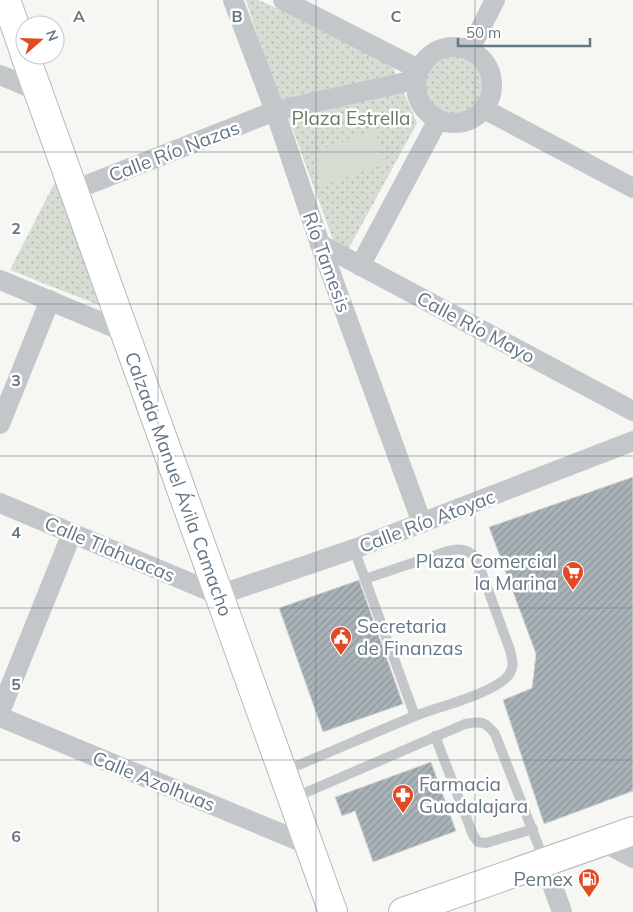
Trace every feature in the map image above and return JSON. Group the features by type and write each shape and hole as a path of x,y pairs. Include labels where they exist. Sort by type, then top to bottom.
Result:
{"main road":[{"name":"Calzada Manuel Ávila Camacho","path":"6,0 15,26"},
{"name":"Calzada Manuel Ávila Camacho","path":"29,65 333,912"},
{"path":"403,912 633,831"}],"street":[{"name":"Río Tamesis","path":"233,0 275,111 320,244 422,523"},
{"path":"283,0 417,75"},
{"path":"470,49 495,0"},
{"path":"458,46 470,49 480,56 492,76 492,89 489,100 484,109 473,118 462,122 450,123 438,120 420,104 416,92 417,75 425,58 434,51 458,46"},
{"path":"0,75 38,91"},
{"name":"Calle Río Nazas","path":"74,190 275,111 417,75"},
{"path":"484,109 633,188"},
{"path":"360,266 438,120"},
{"name":"Calle Río Mayo","path":"320,244 633,411"},
{"path":"0,280 125,332"},
{"path":"0,424 50,300"},
{"name":"Calle Río Atoyac","path":"219,595 354,549 633,441"},
{"name":"Calle Tlahuacas","path":"0,503 219,595"},
{"path":"0,712 72,532"},
{"name":"Calle Azolhuas","path":"0,717 309,845"},
{"path":"603,842 633,858"},
{"path":"544,862 562,912"}],"lane":[{"path":"354,549 415,716"},
{"path":"283,772 415,716 493,688 506,678 512,670 513,663 507,641 476,557 467,550 448,551 365,579"},
{"path":"292,799 465,724 477,722 487,724 495,734 533,829 544,862"},
{"path":"435,736 473,835 478,842 486,843 533,829"}],"green space":[{"name":"Plaza Estrella","path":"246,0 258,0 354,41 393,67 417,123 349,248 335,245 289,119 275,91"},
{"path":"454,50 473,56 483,66 489,85 483,104 473,114 454,120 435,114 425,104 419,85 425,66 435,56"},
{"path":"375,131 386,163 323,186 312,153"},
{"path":"56,180 101,306 10,270"}],"building":[{"name":"Plaza Comercial la Marina","path":"633,477 633,791 544,824 503,700 532,688 536,654 489,527"},
{"name":"Secretaria de Finanzas","path":"359,580 403,704 323,732 279,608"},
{"name":"Farmacia Guadalajara","path":"431,762 456,831 373,862 355,811 342,816 335,797"}],"place":[{"name":"Plaza Comercial la Marina","path":"573,591"},
{"name":"Secretaria de Finanzas","path":"341,656"},
{"name":"Farmacia Guadalajara","path":"403,814"},
{"name":"Pemex","path":"589,898"}]}
